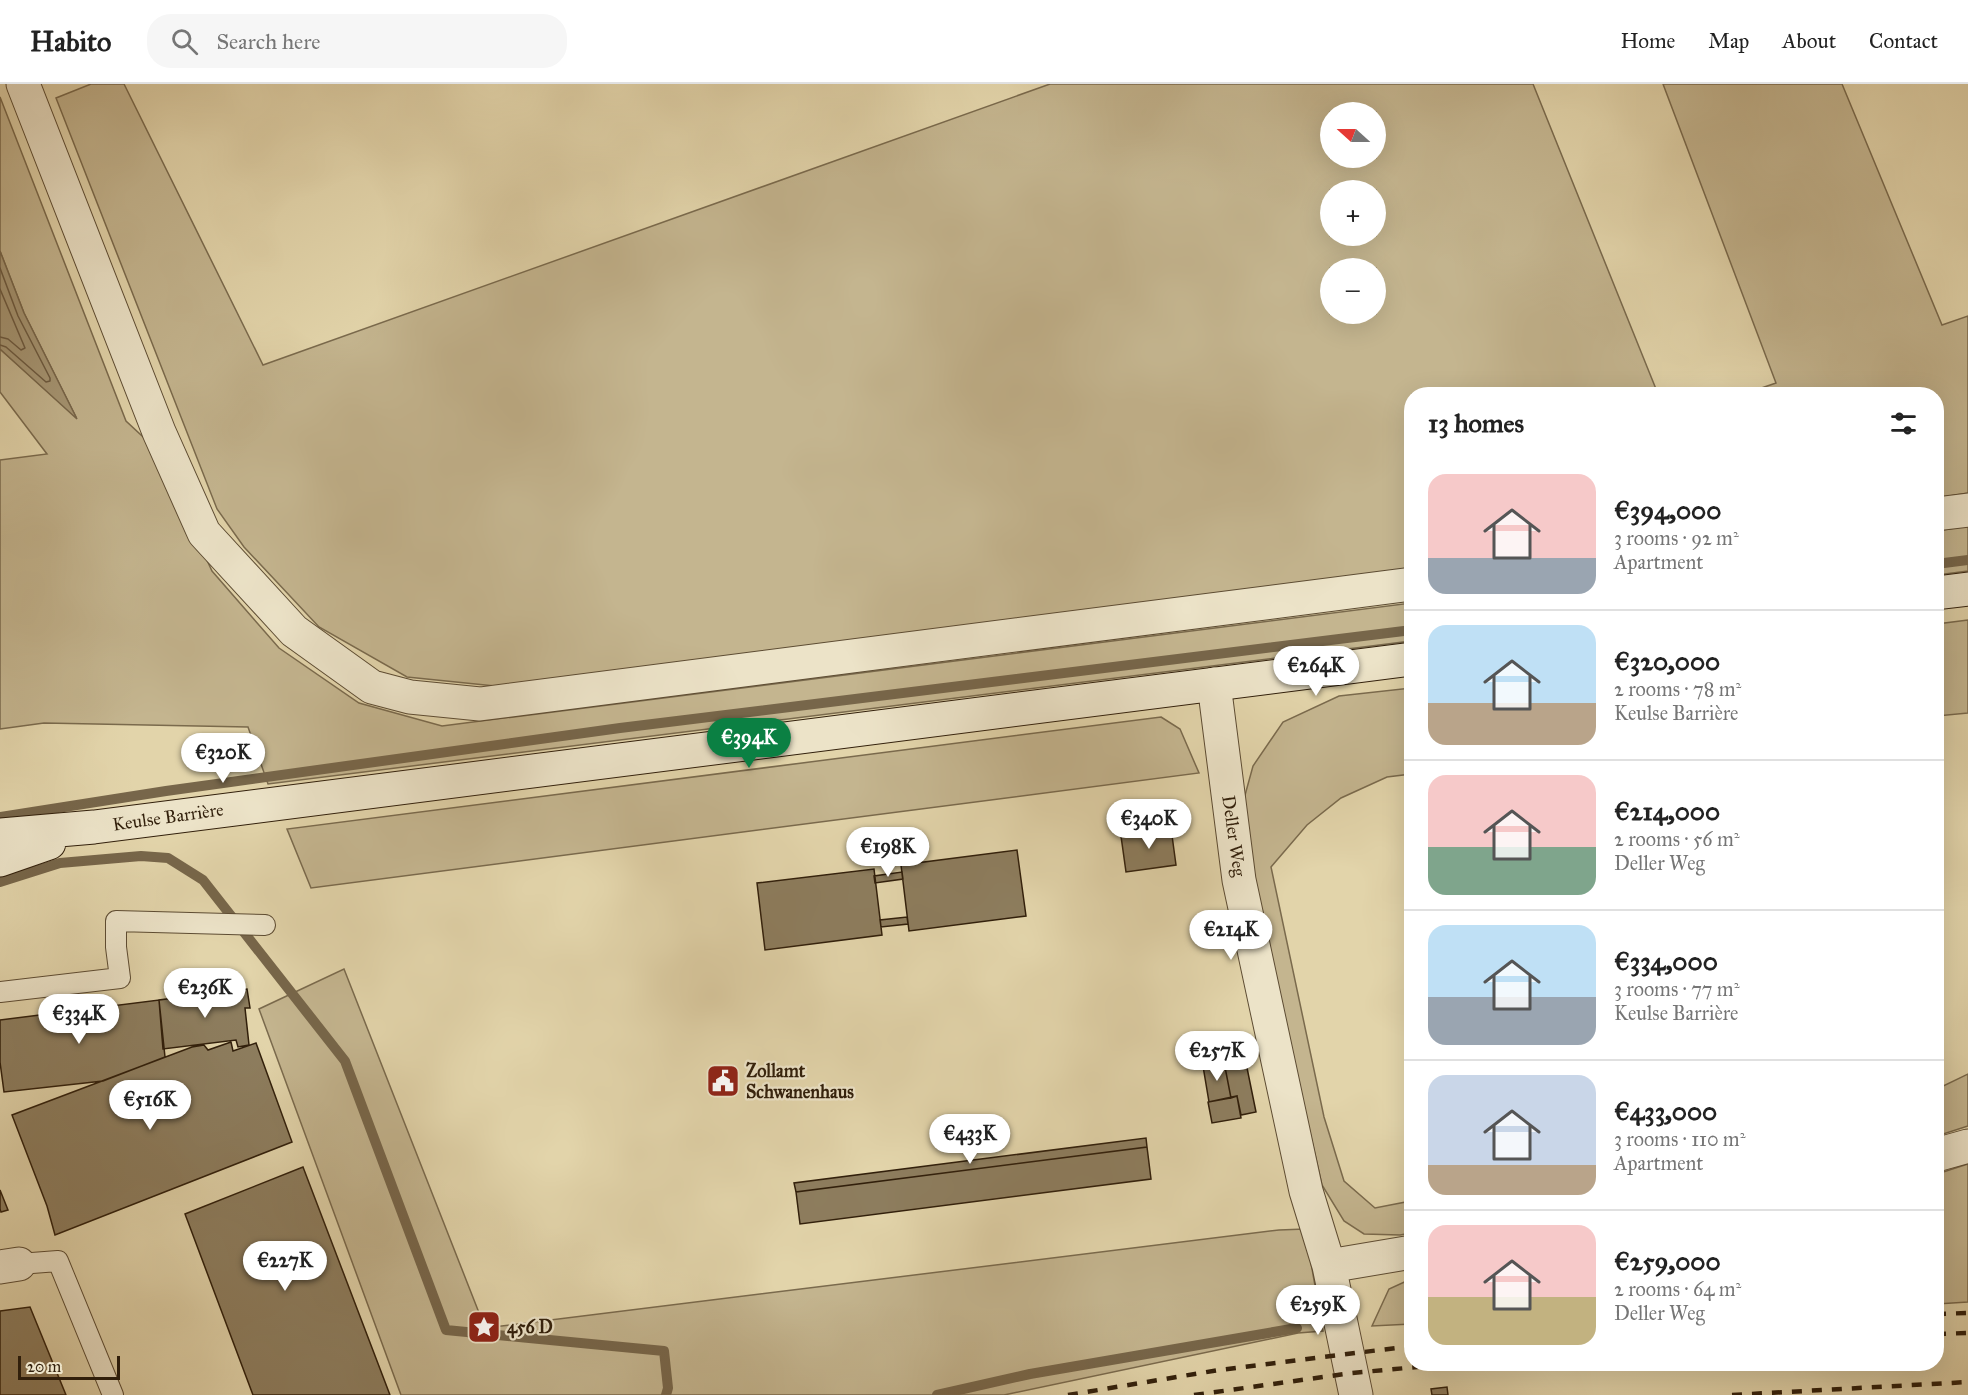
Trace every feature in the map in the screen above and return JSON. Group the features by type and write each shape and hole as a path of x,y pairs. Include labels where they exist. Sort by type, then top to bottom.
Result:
{"street":[{"path":"23,84 159,432 204,533 294,631 372,687 410,697 480,704 1404,585"},
{"path":"1944,513 1968,510"},
{"path":"1944,592 1968,589"},
{"name":"Keulse Barrière","path":"0,836 1404,660"},
{"name":"Deller Weg","path":"1214,684 1239,880 1306,1191 1329,1266 1356,1395"},
{"name":"Keulse Barrière","path":"0,860 94,826"},
{"path":"1944,1153 1968,1146"},
{"path":"1329,1266 1404,1253"}],"lane":[{"path":"0,992 120,978 116,947 117,921 265,925"},
{"path":"9,1266 58,1262 113,1395"}],"shaded area":[{"path":"91,84 124,84 263,365 1050,84 1533,84 1655,387 1404,387 1404,570 495,686 407,677 319,627 244,547 217,509 56,98"},
{"path":"1663,84 1842,84 1942,325 1968,316 1968,493 1944,497 1944,387 1764,387 1776,383"},
{"path":"0,97 126,421 155,448 212,571 279,648 359,703 442,726 1404,604 1404,642 268,784 248,727 44,723 0,729 0,460 47,454 0,392 0,349 76,417 24,313 0,251"},
{"path":"1968,526 1968,571 1944,574 1944,530"},
{"path":"1968,620 1968,713 1944,715 1944,623"},
{"path":"1404,689 1404,775 1387,777 1341,798 1307,825 1271,867 1324,1117 1344,1181 1375,1208 1404,1202 1404,1234 1400,1235 1364,1234 1344,1221 1322,1185 1246,853 1242,806 1253,766 1283,722 1339,696"},
{"path":"1161,717 1180,729 1199,773 311,888 287,829"},
{"path":"344,969 485,1328 1279,1230 1305,1229 1323,1331 1298,1333 1004,1395 401,1395 259,1009"},
{"path":"1968,1074 1968,1126 1944,1134 1944,1086"},
{"path":"1968,1164 1968,1302 1944,1304 1944,1172"},
{"path":"1404,1282 1404,1324 1372,1326 1389,1289"}],"water":[{"path":"0,251 24,313 77,419 0,349"}],"building":[{"path":"1171,828 1176,865 1126,872 1121,836"},
{"path":"1017,850 1026,916 909,931 901,865"},
{"path":"874,869 882,935 765,950 757,883"},
{"path":"902,872 903,879 875,883 874,876"},
{"path":"907,917 908,924 881,927 880,920"},
{"path":"247,989 250,1008 245,1008 249,1045 238,1047 236,1040 163,1049 159,1000"},
{"path":"159,1000 165,1057 103,1081 4,1092 0,1062 0,1020"},
{"path":"231,1042 233,1051 256,1043 292,1142 55,1235 47,1206 12,1115 192,1047 204,1045 208,1050"},
{"path":"1245,1058 1256,1112 1241,1115 1237,1096 1231,1098 1224,1062"},
{"path":"1224,1062 1231,1098 1209,1102 1203,1066"},
{"path":"1237,1096 1241,1118 1212,1123 1208,1102"},
{"path":"1146,1138 1147,1147 796,1192 794,1183"},
{"path":"1147,1147 1151,1179 800,1224 796,1192"},
{"path":"303,1167 390,1395 253,1395 185,1214"},
{"path":"0,1190 8,1210 1,1212 0,1209"},
{"path":"30,1307 66,1395 0,1395 0,1311"},
{"path":"1447,1387 1448,1395 1432,1395 1431,1389"}],"waterway":[{"path":"1944,563 1968,560"},
{"path":"0,817 166,791 620,728 1404,631"},
{"path":"0,882 60,863 141,856 168,858 203,880 345,1061 446,1330 664,1351 668,1388 666,1395"},
{"path":"937,1395 1030,1374 1297,1328"}],"railway":[{"path":"1944,1314 1968,1313"},
{"path":"1944,1334 1968,1333"},
{"path":"1068,1395 1219,1370 1404,1347"},
{"path":"1194,1395 1352,1373 1404,1368"},
{"path":"1732,1395 1968,1382"}],"place":[{"name":"Zollamt Schwanenhaus","path":"723,1081"},
{"name":"456 D","path":"484,1327"}]}
